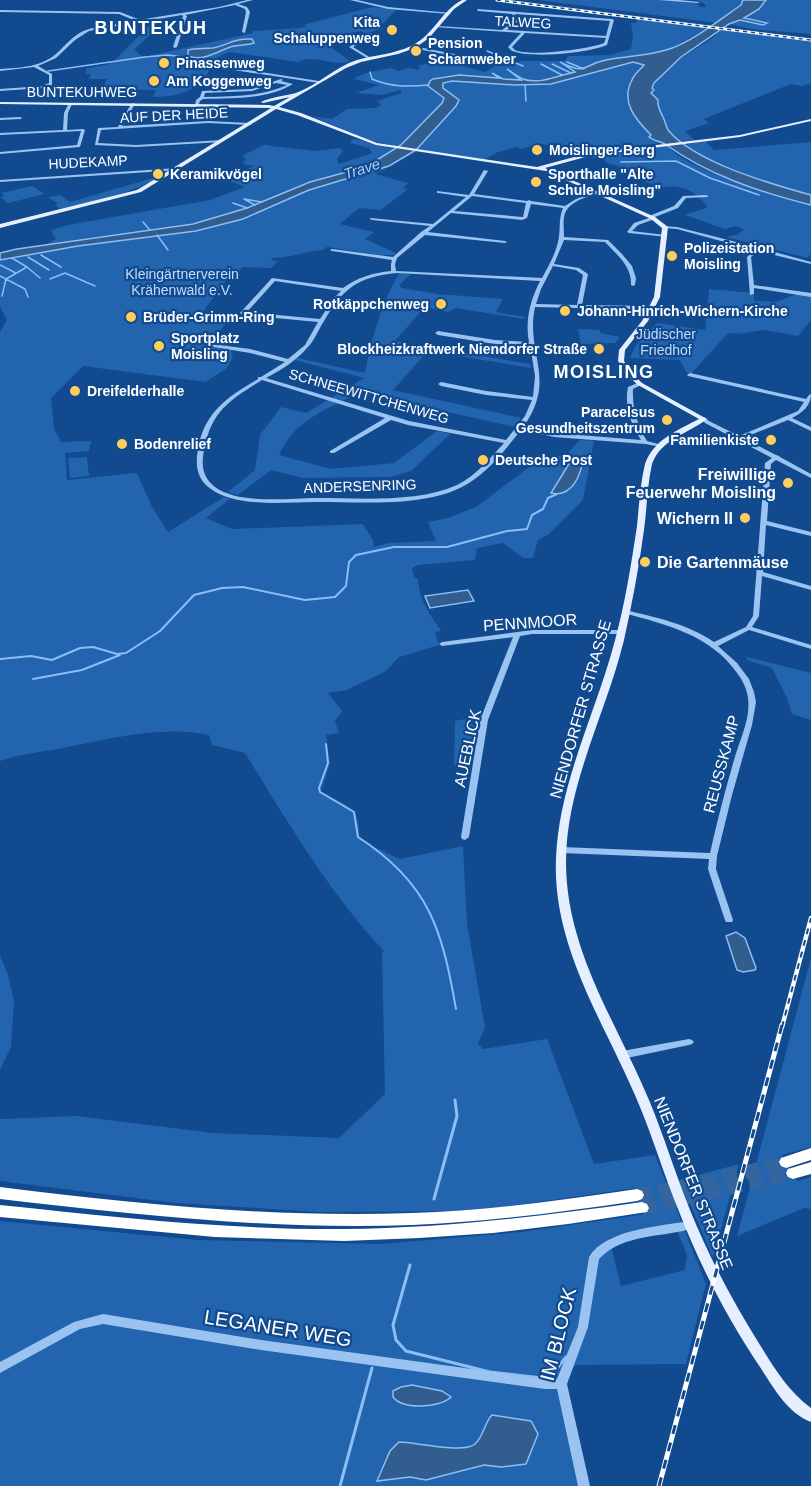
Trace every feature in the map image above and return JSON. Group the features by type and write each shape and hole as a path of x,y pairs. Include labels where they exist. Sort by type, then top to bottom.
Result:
{"highway":[{"path":"811,1154 790,1168 811,1168"},
{"path":"0,1193 122,1208 214,1216 342,1220 490,1214 640,1202 491,1227 342,1234 211,1230 0,1211"}],"main road":[{"path":"0,226 133,193 177,169 352,63 413,47 425,40 456,5 465,0"},
{"path":"243,104 299,93"},
{"name":"BUNTEKUHWEG","path":"0,104 279,106"},
{"name":"BUNTEKUHWEG","path":"236,105 279,106"},
{"path":"279,106 360,140 418,152 539,168 559,174 652,218 665,227 659,289 652,308 621,354 624,368 640,384 704,419 660,446"},
{"path":"539,168 576,158 751,134 811,120"},
{"name":"NIENDORFER STRASSE","path":"660,446 652,455 648,465 641,524 621,632 569,794 562,850 562,890 568,924 587,982 640,1094 690,1225 718,1286 732,1313 791,1401 811,1416"}],"street":[{"path":"0,70 34,65 54,57 84,31 137,20 236,5 251,0"},
{"path":"352,0 388,8 449,13"},
{"path":"660,0 698,2"},
{"path":"236,5 248,12 244,32"},
{"path":"478,10 612,20 606,44 602,47 526,54 510,48 523,33"},
{"path":"0,11 120,12 137,20"},
{"path":"176,47 185,16 182,14"},
{"path":"503,31 515,22 516,17 513,14"},
{"name":"TALWEG","path":"438,27 608,37"},
{"path":"370,58 351,47 371,34"},
{"path":"413,47 475,59"},
{"path":"202,64 319,82"},
{"path":"0,90 43,87 51,84 51,75 34,65"},
{"path":"202,98 203,92 252,90 277,82 286,76"},
{"path":"197,105 198,100 202,98 250,96 268,93 291,84 277,82"},
{"path":"65,130 66,112 70,104"},
{"path":"119,128 133,104"},
{"path":"0,118 20,118"},
{"name":"AUF DER HEIDE","path":"222,141 98,146 99,129 208,122 250,124"},
{"path":"0,134 83,130 79,146 0,153"},
{"name":"HUDEKAMP","path":"0,181 177,169"},
{"path":"394,272 394,259 470,196 486,171"},
{"path":"439,192 566,207 580,198 597,192"},
{"path":"665,236 629,232 636,224 676,207 685,197 706,196"},
{"path":"450,212 525,218 529,201"},
{"name":"ANDERSENRING","path":"260,378 228,401 208,425 201,443 200,471 203,479 215,489 232,496 273,500 416,498 438,493 474,478 520,428 536,399 537,368 530,323 537,291 553,265 562,238 563,213 566,207"},
{"path":"372,219 433,225"},
{"path":"665,227 677,228 811,263"},
{"path":"423,233 505,242"},
{"path":"562,238 606,241 628,264 634,279 633,285"},
{"path":"752,294 749,257 758,248"},
{"path":"332,250 394,259"},
{"path":"553,265 577,268 585,273 579,305"},
{"path":"260,378 288,361 310,342 321,321 345,290 356,279 365,275 394,272 543,280"},
{"path":"321,321 243,313 274,279 345,290"},
{"path":"752,286 811,295"},
{"path":"533,304 652,308"},
{"path":"438,333 495,342 533,344"},
{"path":"214,345 288,361"},
{"path":"690,375 809,399 800,412 739,438"},
{"name":"SCHNEEWITTCHENWEG","path":"260,378 323,395 389,418 507,442"},
{"path":"441,384 486,393 536,399"},
{"path":"640,384 630,388 630,395 636,426 645,442"},
{"path":"332,452 389,418"},
{"path":"788,418 811,429"},
{"path":"704,419 811,476"},
{"path":"520,428 581,438 645,442 660,446"},
{"path":"714,645 748,628 759,608 768,463 777,457"},
{"path":"765,523 811,534"},
{"path":"761,574 811,588"},
{"name":"REUSSKAMP","path":"625,612 667,623 714,645 738,666 751,694 752,705 713,856 712,869 729,920"},
{"path":"748,628 811,647"},
{"name":"PENNMOOR","path":"442,645 518,633 621,632"},
{"name":"AUEBLICK","path":"465,837 484,720 518,633"},
{"path":"562,850 713,856"},
{"path":"622,1055 689,1042"},
{"name":"IM BLOCK","path":"584,1486 561,1384 583,1327 591,1267 599,1249 615,1241 690,1225"},
{"name":"LEGANER WEG","path":"0,1368 78,1325 103,1319 261,1345 545,1384 561,1384"}],"green space":[{"path":"538,0 680,0 706,7 697,0 743,0 717,23"},
{"path":"766,0 811,0 811,34 750,29 730,24 740,20 766,23 743,18 759,9"},
{"path":"372,7 396,10 380,26 384,28 365,34 361,31 327,38 332,48 350,61 344,63 310,59 298,62 229,52 204,64 219,67 210,69 206,77 194,88 162,97 153,97 156,90 102,89 107,79 89,79 91,74 85,74 87,68 106,65 114,61 156,19 161,19 156,27 180,25 156,29 134,50 143,57 253,33 253,31 301,28 307,26 303,25"},
{"path":"638,19 709,27 668,50 598,62 588,68 575,70 575,73 538,80 516,81 465,75 433,79 428,86 444,98 442,103 399,147 369,140 312,116 332,119 347,109 376,108 381,105 378,101 401,93 401,90 382,95 356,93 379,85 354,79 372,72 392,68 398,71 409,68 419,70 420,67 417,66 441,60 485,72 495,66 508,66 521,61 565,61 568,56 610,55 631,49 633,34 631,23 636,23"},
{"path":"722,29 811,40 811,83 802,86 791,84 704,119 709,123 685,131 694,140 680,141 667,129 651,92 654,90 652,89 665,70 714,37"},
{"path":"633,62 644,64 633,114 651,135 650,137 659,143 596,153 593,147 564,150 539,143 522,149 516,147 498,152 485,159 416,150 459,101 443,87 443,83 452,81 515,85 551,84"},
{"path":"356,139 396,149 365,167 310,182 208,221 46,244 56,239 51,230 68,225 210,200 245,187 229,181 243,175 242,171 254,166 243,164 246,159 242,156 264,145 314,151 340,148 343,151 337,159 339,164 372,153 369,148 351,143 351,140"},
{"path":"705,141 714,150 811,142 811,195 757,179 684,145"},
{"path":"668,146 677,155 712,172 757,189 811,205 811,254 807,258 726,237 744,230 736,226 725,229 685,215 708,207 693,193 681,188 659,188 618,166 605,162 606,160 589,157"},
{"name":"Kleingärtnerverein Krähenwald e.V.","path":"416,152 375,174 408,183 403,188 408,189 381,210 359,208 340,224 374,232 365,239 396,253 394,255 327,247 323,250 272,258 271,260 278,261 271,268 243,267 222,285 201,315 230,319 207,346 231,350 233,358 226,369 205,382 83,366 51,398 54,429 61,442 91,441 89,451 65,453 67,480 137,473 152,507 168,532 224,497 230,499 206,518 232,529 363,524 373,540 374,547 388,543 436,541 428,522 448,518 476,507 545,455 565,456 580,440 594,441 583,500 549,534 538,540 533,558 523,558 503,543 477,548 475,560 418,565 412,568 414,577 418,579 423,600 441,631 435,632 439,645 399,657 386,671 347,690 328,693 342,711 335,721 339,733 326,735 330,764 321,791 353,811 359,825 359,836 370,845 400,859 463,846 467,924 485,1027 478,1044 483,1049 547,1039 594,1164 655,1155 706,1284 686,1364 576,1365 567,1375 560,1399 580,1483 590,1486 0,1486 0,1221 198,1240 381,1244 521,1232 646,1214 636,1188 474,1211 319,1212 176,1203 0,1181 0,1119 76,1116 214,1133 339,1138 385,1094 382,952 384,951 327,881 245,753 212,745 209,735 191,732 154,732 117,737 0,761 0,332 7,320 0,307 0,260 78,246 196,231 229,223 309,190 378,171","holes":["674,1224 687,1255 685,1270 621,1286 609,1238"]},
{"path":"155,179 144,185 121,194 60,209 55,205 58,204 48,197 60,195 70,202"},
{"path":"32,186 45,194 8,203 0,197 5,196 1,193"},
{"path":"399,273 411,274 399,285 402,288 438,294 503,299 496,312 525,317 524,319 456,308 448,312 425,307 395,341 530,364 531,368 428,351 393,390 521,418 515,427 359,392 303,424 286,442 279,455 331,469 394,463 437,431 450,434 411,471 391,477 303,478 271,470 238,495 228,492 255,470 260,435 281,407 306,413 364,378 295,360 298,358 365,373 378,321"},
{"name":"Jüdischer Friedhof","path":"709,289 754,293 754,301 776,302 800,293 811,296 811,320 798,336 764,330 738,334 728,333 691,374 687,373 680,360 630,358 635,346 657,323 705,330"},
{"path":"578,329 600,330 600,333 620,337 615,343 581,344"},
{"path":"87,457 89,476 70,478 68,458"},
{"path":"747,657 811,673 811,720 792,714 772,668 747,660"},
{"path":"465,719 477,728 472,762 454,765 455,721"},
{"path":"0,955 8,975 14,1001 11,1047 0,1070"},
{"path":"811,958 811,1147 782,1155 797,1181 811,1177 811,1209 804,1208 737,1236"},
{"path":"739,1164 713,1258 680,1180"}],"water":[{"name":"Trave","path":"743,0 766,0 759,9 744,18 767,23 763,25 740,20 729,24 681,57 654,83 652,88 654,90 651,93 658,100 659,109 668,130 680,142 714,162 775,185 811,195 811,205 735,181 699,165 649,137 651,135 635,117 629,103 629,88 634,76 644,65 633,62 551,84 515,85 452,81 443,83 443,88 459,100 456,106 416,150 389,166 309,190 243,219 196,231 78,246 0,260 0,253 17,249 193,224 247,208 310,182 365,167 401,145 442,103 444,98 428,86 433,79 459,75 499,78 492,73 503,79 521,80 507,69 523,79 535,81 575,72 560,62 580,69 606,60 658,52 695,37 741,5"},
{"path":"252,39 254,43 234,46 206,57 188,56 188,50 213,48"},
{"path":"584,456 575,483 565,492 551,493 572,459"},
{"path":"468,590 474,601 430,608 425,596"},
{"path":"736,932 745,938 755,970 743,972 737,970 726,936"},
{"path":"412,1385 442,1391 451,1397 439,1403 413,1406 393,1397 393,1391"},
{"path":"492,1415 531,1421 538,1434 526,1464 501,1467 484,1465 426,1480 410,1477 377,1481 390,1451 399,1442 450,1448 469,1447 478,1441"}],"waterway":[{"path":"277,39 306,39"},
{"path":"487,51 523,66"},
{"path":"48,71 145,57 168,55 191,58"},
{"path":"567,62 584,69"},
{"path":"541,64 562,75"},
{"path":"552,64 571,73"},
{"path":"370,72 372,79 386,84 428,85"},
{"path":"525,85 526,101"},
{"path":"621,162 676,161 710,178 759,195"},
{"path":"255,205 244,199 262,202"},
{"path":"233,203 247,208"},
{"path":"143,222 150,230"},
{"path":"157,235 168,250"},
{"path":"41,255 61,267"},
{"path":"28,257 49,270"},
{"path":"12,258 27,267"},
{"path":"0,265 16,273"},
{"path":"6,279 27,267"},
{"path":"27,267 40,278"},
{"path":"50,279 65,273 95,286"},
{"path":"0,276 6,279"},
{"path":"2,296 6,279"},
{"path":"6,279 25,289 28,297"},
{"path":"0,659 31,656 52,660 80,648 93,647 117,654 126,653 160,631 194,595 222,588 243,587 305,600 335,597 346,586 349,562 356,555 394,547 447,547 507,531 527,529 532,515 543,509 548,498 557,494"},
{"path":"33,679 82,670 120,655"},
{"path":"326,744 328,763 319,788 320,792 354,812 358,837 382,854 417,891 438,932 456,1009"},
{"path":"434,1199 457,1116 455,1100"},
{"path":"410,1265 393,1325 396,1340 406,1351 490,1372 542,1378 555,1371 566,1357"},
{"path":"340,1486 372,1368"}],"tunnel":[{"path":"637,1195 709,1182 786,1162"},
{"path":"642,1208 793,1173"}],"railway":[{"path":"497,0 811,40"},
{"path":"782,1027 811,918"},
{"path":"659,1486 782,1025"}],"place":[{"name":"Kita Schaluppenweg","path":"392,30"},
{"name":"Pension Scharnweber","path":"416,51"},
{"name":"Pinassenweg","path":"164,63"},
{"name":"Am Koggenweg","path":"154,81"},
{"name":"Moislinger Berg","path":"537,150"},
{"name":"Keramikvögel","path":"158,174"},
{"name":"Sporthalle \"Alte Schule Moisling\"","path":"536,182"},
{"name":"Polizeistation Moisling","path":"672,256"},
{"name":"Rotkäppchenweg","path":"441,304"},
{"name":"Johann-Hinrich-Wichern-Kirche","path":"565,311"},
{"name":"Brüder-Grimm-Ring","path":"131,317"},
{"name":"Sportplatz Moisling","path":"159,346"},
{"name":"Blockheizkraftwerk Niendorfer Straße","path":"599,349"},
{"name":"Dreifelderhalle","path":"75,391"},
{"name":"Paracelsus Gesundheitszentrum","path":"667,420"},
{"name":"Familienkiste","path":"771,440"},
{"name":"Bodenrelief","path":"122,444"},
{"name":"Deutsche Post","path":"483,460"},
{"name":"Freiwillige Feuerwehr Moisling","path":"788,483"},
{"name":"Wichern II","path":"745,518"},
{"name":"Die Gartenmäuse","path":"645,562"}],"district":[{"name":"BUNTEKUH","path":"151,28"},
{"name":"MOISLING","path":"604,372"}]}
